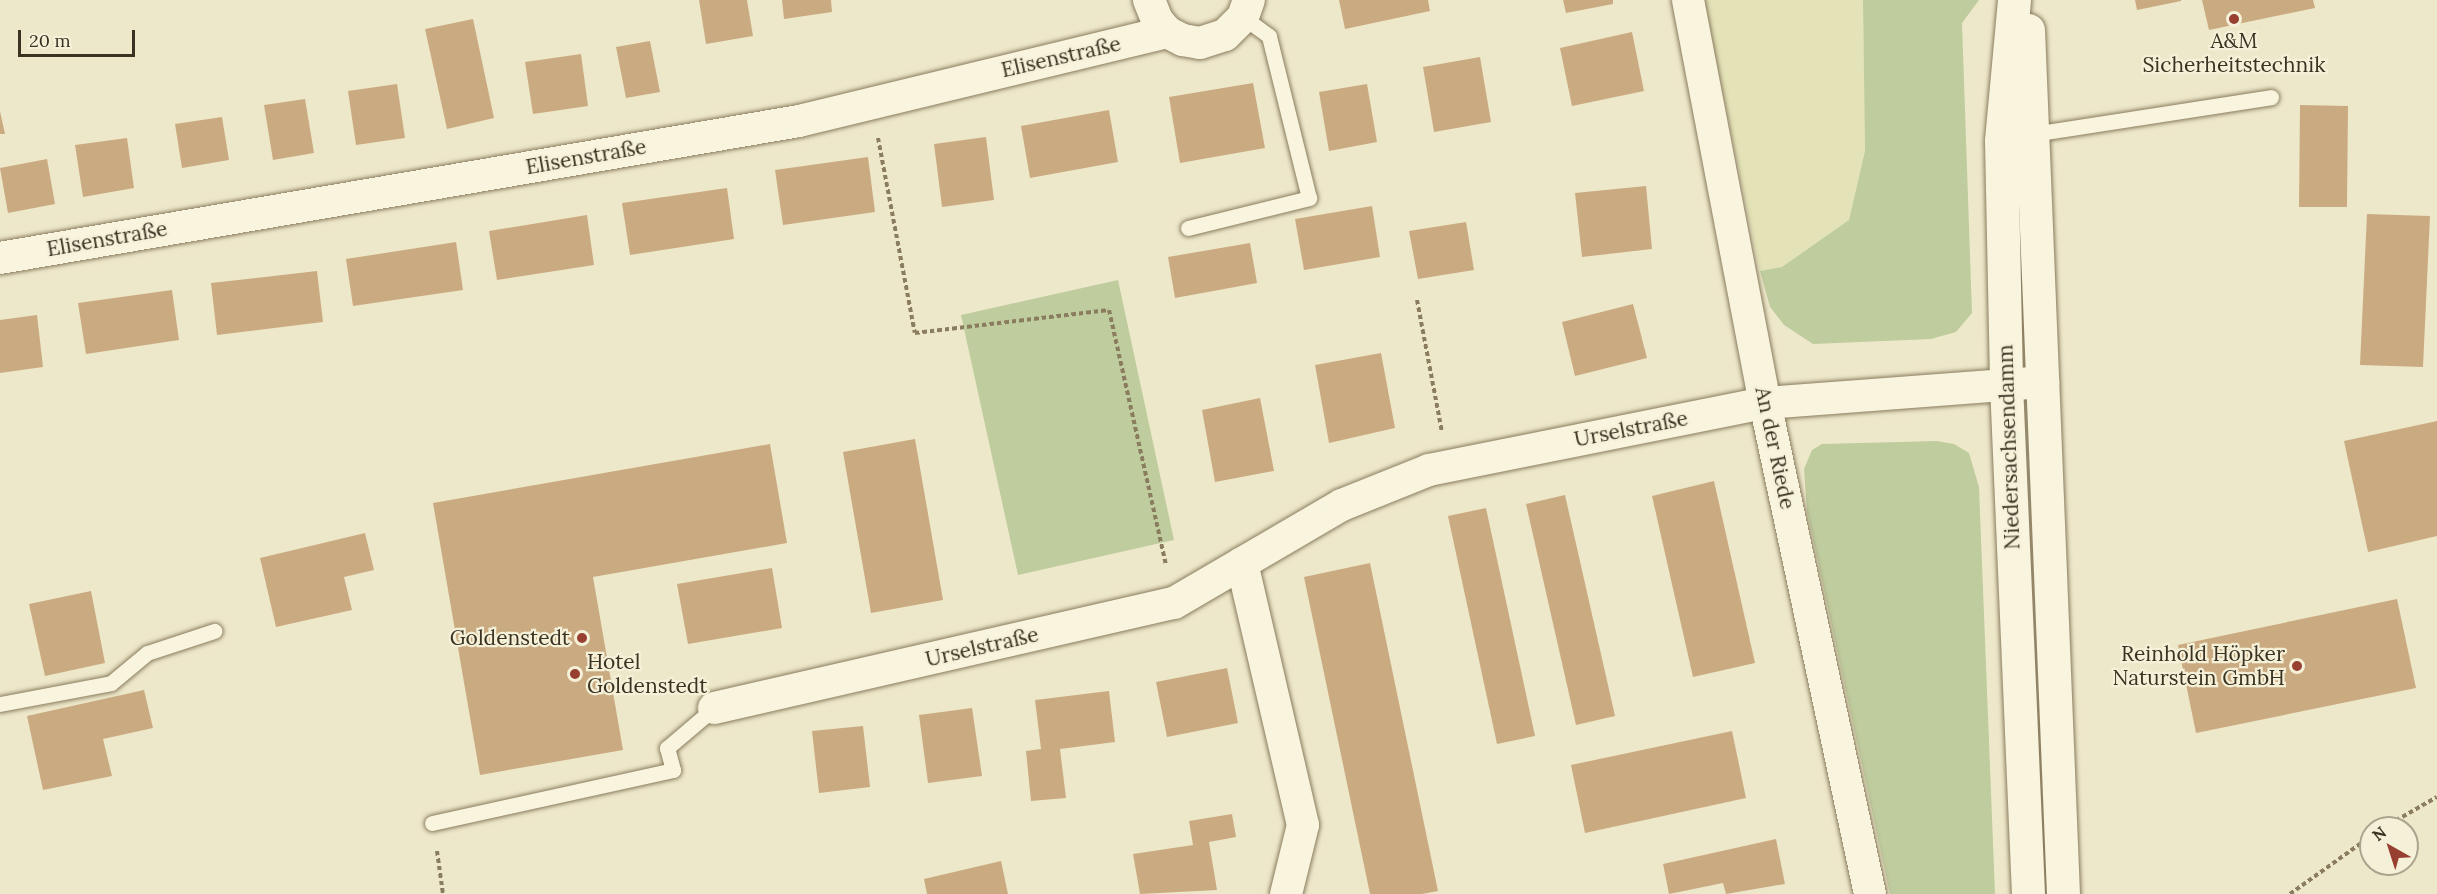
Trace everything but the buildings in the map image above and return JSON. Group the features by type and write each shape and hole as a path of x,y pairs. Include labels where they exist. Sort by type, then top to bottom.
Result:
{"main road":[{"name":"Niedersachsendamm","path":"2014,0 2001,141 2006,384 2028,894"},
{"name":"Niedersachsendamm","path":"2026,0 2063,894"}],"street":[{"path":"1149,0 1157,20 1167,32 1183,40 1200,43 1225,35 1246,9"},
{"name":"An der Riede","path":"1688,0 1765,403 1870,894"},
{"name":"Elisenstraße","path":"0,258 787,123 1167,32"},
{"name":"Urselstraße","path":"714,708 1174,603 1342,505 1429,470 1448,465 1765,403 2043,382"},
{"path":"1242,563 1303,825 1286,894"}],"lane":[{"path":"1188,228 1309,198 1269,36 1246,9"},
{"path":"2033,134 2271,98"},
{"path":"0,704 111,683 147,653 214,631"},
{"path":"432,824 673,770 667,748 714,708"}],"path":[{"path":"871,102 915,333 1109,310 1174,603"},
{"path":"1417,300 1448,465"},
{"path":"2404,816 2437,797"},
{"path":"432,824 443,894"},
{"path":"2290,894 2359,845"}],"green space":[{"path":"1704,0 1863,0 1865,151 1849,220 1782,267 1760,271"},
{"path":"1863,0 1979,0 1962,23 1972,313 1956,332 1931,339 1813,344 1784,325 1770,307 1760,271 1782,267 1849,220 1865,151"},
{"path":"1118,280 1174,540 1018,575 961,315"},
{"path":"1937,441 1954,444 1969,453 1979,487 1995,894 1890,894 1807,511 1804,469 1812,450 1822,444"},
{"path":"2045,721 2055,894 2043,894 2035,722"}],"place":[{"name":"A&M Sicherheitstechnik","path":"2234,19"},
{"name":"Goldenstedt","path":"582,638"},
{"name":"Reinhold Höpker Naturstein GmbH","path":"2297,666"},
{"name":"Hotel Goldenstedt","path":"575,674"}]}
